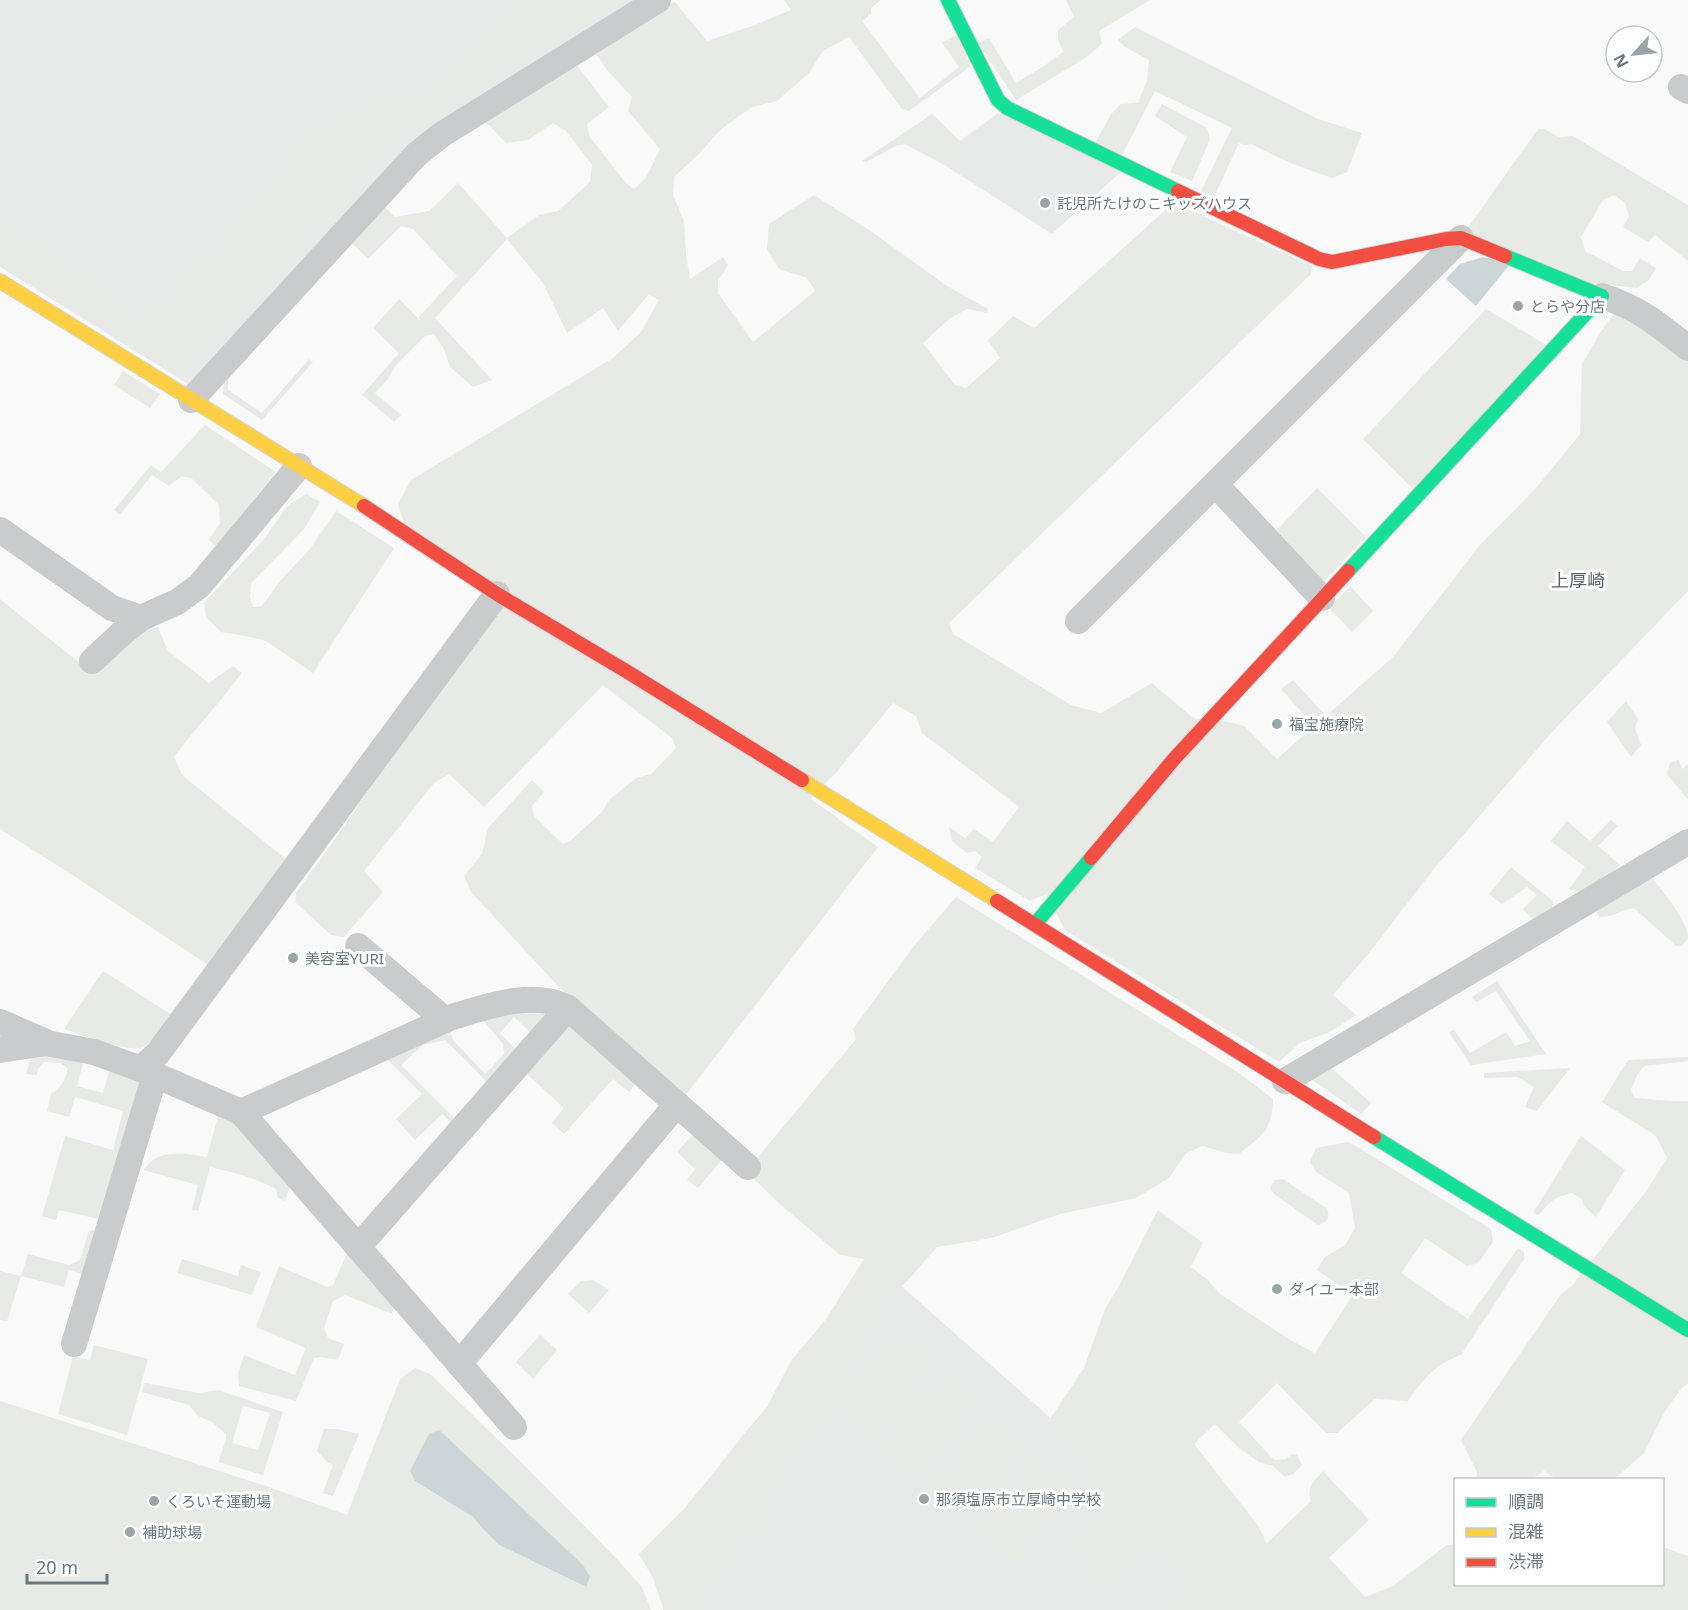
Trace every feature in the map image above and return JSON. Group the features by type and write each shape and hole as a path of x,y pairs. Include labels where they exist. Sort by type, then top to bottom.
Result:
{"street":[{"path":"191,400 416,154 441,135 658,0"},
{"path":"948,0 998,100 1007,108 1319,259 1332,262 1461,238 1623,303 1647,316 1688,348"},
{"path":"1078,621 1461,238"},
{"path":"0,281 341,491 496,594 636,677 1688,1330"},
{"path":"1035,924 1174,759 1602,296"},
{"path":"92,661 141,618 177,603 200,586 299,466"},
{"path":"1215,484 1322,598"},
{"path":"0,530 112,608 141,618"},
{"path":"74,1344 148,1072 158,1053 496,594"},
{"path":"1285,1081 1688,842"},
{"path":"358,946 446,1020"},
{"path":"241,1112 446,1020 486,1006 517,1000 558,1002 568,1008 748,1167"},
{"path":"358,1247 568,1008"},
{"path":"0,1022 46,1042 94,1052 148,1072 241,1112 514,1427"},
{"path":"0,1050 46,1042"},
{"path":"459,1364 677,1104"}],"shaded area":[{"path":"0,0 635,0 410,143 188,384 0,267"},
{"path":"523,0 618,0 394,145 220,338 188,369 173,371 0,261 0,213 135,315 156,311 183,283 259,191 276,177 325,120 344,107 399,100 424,88"},
{"path":"784,0 881,0 871,8 871,14 862,21 920,98 959,67 942,43 956,35 971,66 909,111 902,109 849,37 823,51 809,73 777,101 752,107 720,130 674,177 673,195 684,221 690,279 723,257 728,265 718,281 718,293 753,342 815,291 807,278 779,269 767,249 769,224 814,195 872,232 947,286 988,309 987,313 967,309 949,319 923,343 955,385 966,388 1000,358 988,340 1013,316 1034,328 1169,207 1177,204 1312,266 1311,274 949,623 953,634 1071,705 1101,713 1152,683 1193,718 1244,726 1277,759 1314,726 1281,689 1293,680 1326,716 1393,657 1480,545 1537,487 1580,434 1582,364 1617,309 1688,359 1688,591 1552,732 1433,870 1369,953 1333,995 1356,1015 1330,1032 1300,1043 1279,1062 1065,930 1046,894 1030,901 975,868 982,857 975,851 967,853 952,841 949,827 965,838 974,829 993,842 1019,807 922,733 916,716 893,703 835,774 811,799 878,847 684,1097 557,985 471,892 464,876 482,854 488,828 532,780 544,792 532,806 534,816 563,844 570,841 602,812 609,800 636,778 651,774 676,748 672,738 603,685 484,807 449,774 434,783 364,871 383,892 344,937 331,935 295,902 296,893 504,593 406,530 398,504 411,480 613,358 641,332 659,300 649,294 618,331 603,308 567,333 543,283 507,239 435,318 492,380 473,387 450,367 444,349 434,334 425,336 395,366 388,379 375,393 401,415 394,422 362,395 399,353 373,328 399,299 418,318 457,276 413,229 401,226 368,259 350,241 384,206 395,217 429,211 458,183 507,238 539,215 558,211 590,182 592,165 566,131 553,123 528,140 506,143 481,117 576,64 609,107 587,124 589,136 626,183 634,189 646,178 660,149 628,111 632,97 607,70 595,52 663,6 675,2 707,41 791,10"},
{"path":"1066,0 1150,0 1099,31 1102,44 1085,58 1016,100 978,43 989,38 1016,83 1063,52 1058,39 1058,30 1074,17"},
{"path":"1135,27 1318,119 1362,133 1347,172 1332,178 1290,163 1251,144 1239,143 1214,197 1201,191 1232,128 1155,91 1122,155 1095,143 1111,114 1121,104 1138,103 1147,80 1149,60 1125,47 1118,40"},
{"path":"1162,104 1207,128 1210,139 1192,181 1170,172 1187,137 1155,116"},
{"name":"託児所たけのこキッズハウス","path":"998,113 1122,171 1052,234 946,166 960,141"},
{"path":"932,114 960,141 946,166 905,144 896,146 866,162 862,161"},
{"path":"1538,129 1544,129 1559,137 1573,136 1688,205 1688,261 1655,235 1648,242 1623,227 1629,216 1625,203 1614,195 1603,200 1581,237 1585,251 1623,271 1632,271 1640,258 1656,268 1649,280 1637,288 1583,282 1464,233"},
{"path":"1483,257 1510,264 1476,306 1446,279 1460,264"},
{"path":"1486,309 1548,346 1414,490 1363,439"},
{"path":"309,359 313,362 262,420 223,394 224,377 234,372 228,379 228,390 262,413"},
{"path":"123,371 160,394 150,408 114,385"},
{"path":"205,425 276,472 216,546 209,540 220,523 219,505 191,478 182,476 169,486 152,475 120,515 114,510 151,465 161,472"},
{"path":"1317,488 1366,537 1324,581 1277,530"},
{"path":"306,494 320,502 304,529 251,583 250,597 253,607 262,606 280,581 309,550 336,511 394,548 313,673 266,641 221,632 206,617 204,603 264,539 287,506"},
{"path":"1350,586 1373,611 1352,632 1329,608"},
{"path":"0,599 77,661 97,671 144,631 158,627 168,651 209,683 233,666 242,673 174,757 182,775 287,860 208,965 0,829"},
{"path":"1626,701 1638,719 1635,728 1641,745 1631,757 1607,722"},
{"path":"1678,760 1683,769 1688,764 1688,800 1667,774 1670,763"},
{"path":"1611,820 1618,826 1598,846 1620,865 1595,887 1584,893 1569,889 1585,867 1551,841 1567,821 1590,841"},
{"path":"1511,867 1553,901 1552,909 1534,921 1523,909 1537,895 1527,887 1502,904 1489,894"},
{"path":"1644,879 1653,879 1680,915 1688,938 1682,946 1676,946 1634,908 1599,917 1596,910"},
{"path":"956,897 1239,1073 1273,1099 1271,1118 1260,1137 1239,1154 1226,1153 1203,1146 1186,1153 1169,1178 1136,1198 1060,1214 992,1238 937,1247 884,1303 867,1329 846,1376 813,1433 787,1462 763,1530 743,1546 697,1610 664,1610 653,1578 639,1554 683,1510 767,1407 791,1361 826,1319 864,1259 840,1255 781,1205 748,1173 753,1163 856,1039 853,1029 913,947"},
{"path":"103,971 172,1015 155,1037 143,1047 117,1046 64,1029"},
{"path":"1497,981 1546,1054 1471,1065 1449,1032 1454,1030 1470,1053 1506,1032 1515,1046 1530,1041 1496,991 1476,1002 1472,997"},
{"path":"498,1010 555,1012 533,1035 514,1017 500,1033 519,1053 490,1085 445,1040 423,1045 401,1065 456,1120 453,1124 442,1114 415,1140 396,1119 422,1094 387,1059 449,1028 453,1040 485,1074 504,1054 503,1044 482,1019 461,1029 458,1023"},
{"path":"565,1022 637,1081 629,1092 613,1079 564,1134 552,1123 564,1108 524,1071"},
{"path":"42,1054 84,1059 77,1086 103,1093 111,1065 136,1077 140,1086 99,1219 59,1210 56,1220 42,1216 65,1136 113,1150 123,1111 75,1097 69,1117 47,1111 51,1094 62,1083 68,1068 60,1063 44,1062 38,1069 37,1075 26,1074 31,1058"},
{"path":"1688,1057 1688,1061 1644,1066 1637,1075 1631,1090 1635,1098 1688,1101 1688,1383 1665,1411 1644,1453 1617,1477 1554,1478 1544,1471 1534,1478 1478,1478 1461,1440 1561,1294 1573,1285 1647,1190 1667,1158 1656,1136 1602,1102 1628,1060"},
{"path":"1331,1068 1371,1103 1361,1114 1311,1079"},
{"path":"1570,1068 1537,1111 1525,1107 1534,1087 1518,1077 1484,1078 1484,1073"},
{"path":"219,1112 238,1118 291,1183 285,1201 278,1198 276,1189 268,1185 210,1167 198,1211 192,1210 198,1185 143,1170 156,1158 164,1155 207,1157"},
{"path":"695,1132 724,1157 698,1188 687,1180 695,1169 677,1152"},
{"path":"1581,1136 1625,1170 1596,1217 1584,1206 1582,1199 1572,1193 1553,1200 1539,1215 1533,1213"},
{"path":"1349,1142 1491,1229 1493,1242 1478,1263 1467,1266 1425,1238 1401,1273 1468,1319 1518,1248 1524,1252 1524,1259 1461,1355 1436,1368 1408,1401 1375,1399 1337,1433 1326,1433 1277,1383 1239,1422 1274,1460 1286,1459 1292,1454 1297,1455 1302,1465 1293,1474 1285,1477 1273,1466 1259,1462 1240,1449 1215,1424 1194,1444 1257,1524 1267,1543 1311,1501 1310,1488 1324,1471 1369,1520 1329,1558 1365,1597 1393,1586 1447,1545 1454,1544 1454,1586 1664,1586 1664,1547 1688,1556 1688,1610 1161,1610 1189,1582 1181,1567 1154,1538 1109,1588 1065,1549 1109,1499 1074,1462 1050,1419 1084,1368 1105,1309 1158,1210 1203,1243 1191,1267 1208,1280 1220,1294 1292,1341 1315,1353 1353,1295 1317,1270 1325,1257 1345,1245 1355,1228 1349,1193 1316,1172 1310,1162 1316,1148"},
{"path":"1283,1179 1326,1208 1328,1217 1326,1221 1318,1225 1274,1194 1270,1188 1275,1180"},
{"path":"94,1230 97,1236 86,1275 69,1270 64,1287 21,1276 28,1254 69,1265 80,1260 89,1231"},
{"path":"349,1249 395,1304 392,1314 345,1295 333,1301 324,1328 328,1338 344,1344 338,1360 314,1358 296,1401 239,1386 238,1374 244,1355 295,1375 306,1348 256,1327 279,1266 327,1287 333,1285"},
{"path":"182,1259 238,1276 241,1265 261,1272 252,1295 177,1273"},
{"name":"那須塩原市立厚崎中学校","path":"873,1261 1044,1412 1219,1590 1194,1610 663,1610 662,1586"},
{"path":"0,1271 21,1276 7,1321 0,1320"},
{"path":"593,1280 609,1290 589,1313 568,1294 581,1281"},
{"path":"896,1332 934,1364 870,1439 833,1406"},
{"path":"540,1335 557,1350 533,1379 516,1362"},
{"path":"94,1345 148,1359 127,1435 58,1414 73,1356 90,1360"},
{"name":"くろいそ運動場","path":"415,1368 430,1374 615,1557 642,1587 651,1610 0,1610 0,1401 269,1487 347,1515 400,1379","holes":["410,1471 549,1534 583,1565 585,1587 499,1545 473,1517 415,1481"]},
{"path":"943,1372 980,1405 917,1479 879,1446"},
{"path":"145,1383 199,1393 218,1390 283,1412 263,1475 218,1462 226,1434 212,1422 198,1416 189,1405 142,1392","holes":["243,1406 270,1413 258,1450 232,1443"]},
{"path":"991,1414 1029,1446 966,1520 928,1488"},
{"path":"324,1429 337,1429 359,1434 333,1496 323,1493 333,1465 317,1451"},
{"path":"439,1430 583,1565 590,1577 586,1587 499,1545 473,1517 415,1481 410,1471 429,1434"},
{"path":"1039,1455 1077,1487 1014,1561 976,1529"}],"traffic: fast":[{"path":"948,0 998,100 1007,108 1178,191"},
{"path":"1348,571 1602,296 1505,256"},
{"path":"1035,924 1091,858"},
{"path":"1374,1137 1688,1330"}],"traffic: slow":[{"path":"0,281 364,506"},
{"path":"802,780 997,901"}],"traffic: jam":[{"path":"1178,191 1319,259 1332,262 1461,238 1505,256"},
{"path":"364,506 497,594 802,780"},
{"path":"1091,858 1174,759 1348,571"},
{"path":"997,901 1374,1137"}],"place":[{"name":"託児所たけのこキッズハウス","path":"1045,203"},
{"name":"とらや分店","path":"1518,306"},
{"name":"福宝施療院","path":"1277,724"},
{"name":"美容室YURI","path":"293,958"},
{"name":"ダイユー本部","path":"1277,1289"},
{"name":"那須塩原市立厚崎中学校","path":"924,1499"},
{"name":"くろいそ運動場","path":"154,1501"},
{"name":"補助球場","path":"130,1532"}],"district":[{"name":"上厚崎","path":"1578,580"}]}
